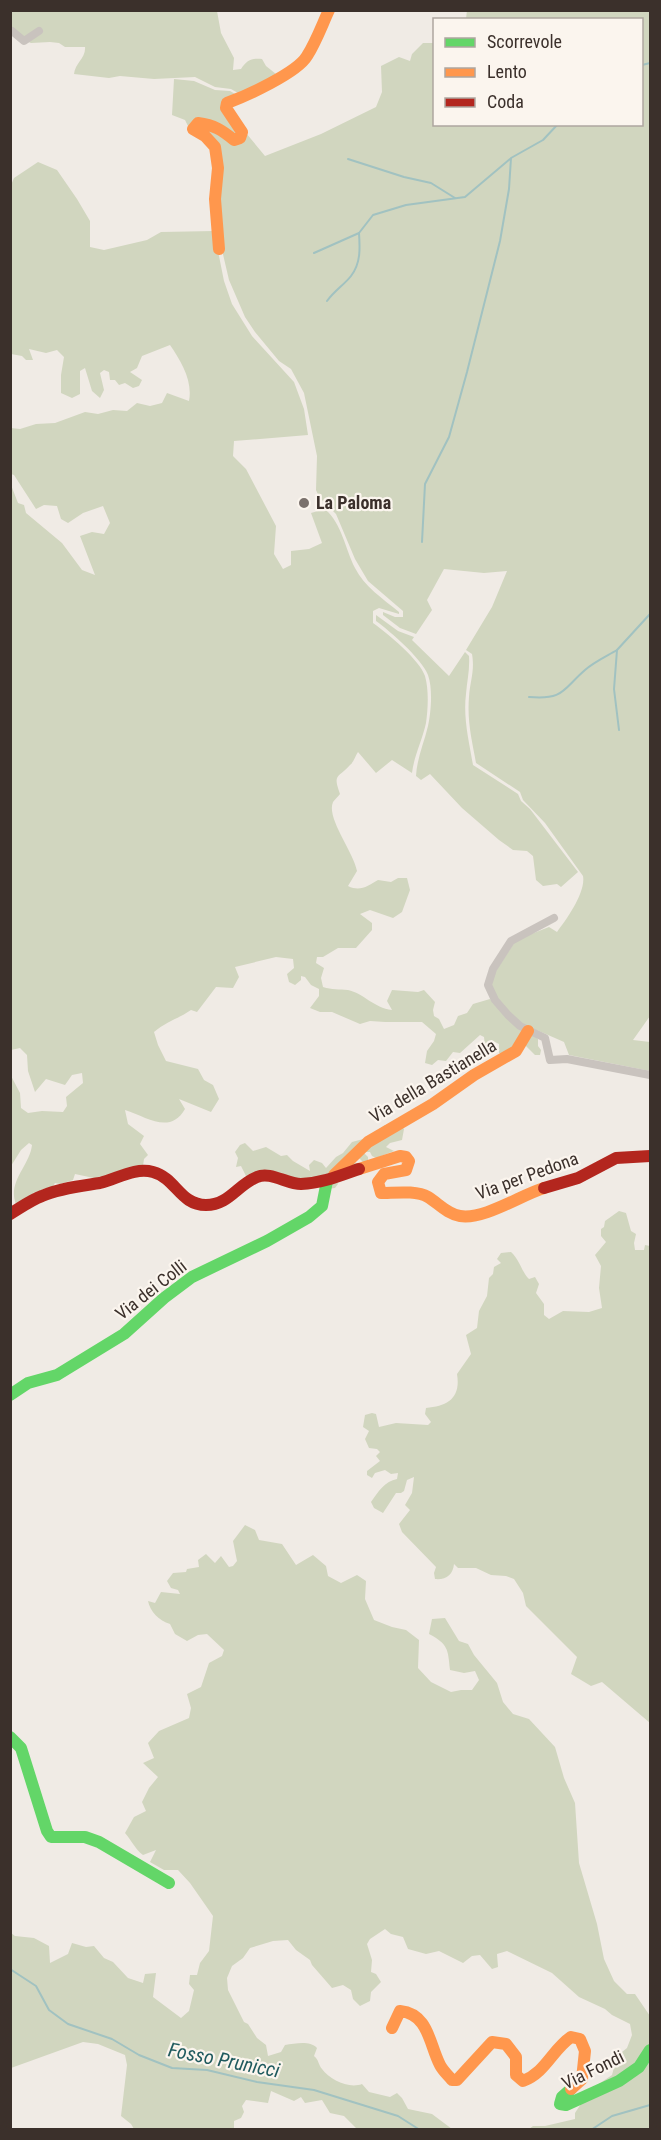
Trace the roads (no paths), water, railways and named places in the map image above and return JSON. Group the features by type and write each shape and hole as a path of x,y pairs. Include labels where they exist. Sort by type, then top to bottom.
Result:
{"street":[{"path":"219,249 215,199 218,168 215,147 205,136 193,129 198,123 210,124 220,127 234,140 240,138 242,132 226,108 227,103 244,98 289,73 306,58 329,10"},
{"path":"12,31 24,41 39,31"},
{"path":"554,918 511,941 502,953 489,978 489,990 495,1000 508,1015 528,1031 544,1038 550,1060 567,1059 651,1075"},
{"name":"Via della Bastianella","path":"327,1182 368,1142 516,1051 528,1031"},
{"name":"Via per Pedona","path":"327,1182 389,1159 406,1157 409,1161 406,1170 384,1174 378,1182 381,1193 421,1194 441,1208 460,1216 484,1213 532,1192 578,1178 616,1158 651,1156"},
{"path":"10,1214 59,1190 103,1182 137,1171 154,1172 168,1180 189,1202 206,1205 222,1202 258,1176 268,1176 298,1184 327,1182"},
{"name":"Via dei Colli","path":"10,1395 28,1383 57,1375 115,1340 192,1277 267,1241 309,1217 322,1206 327,1182"},
{"path":"10,1737 21,1748 47,1831 51,1837 90,1838 128,1857 169,1883"},
{"name":"Via Fondi","path":"392,2028 400,2011 407,2011 415,2015 432,2042 441,2067 452,2080 457,2080 492,2042 506,2043 516,2057 516,2075 523,2082 543,2071 561,2043 571,2037 580,2039 585,2051 582,2079 562,2097 560,2104 566,2104 603,2089 625,2076 639,2067 651,2050"}],"waterway":[{"path":"643,65 650,63"},
{"path":"422,542 425,484 449,437 467,372 500,241 509,189 511,158 543,140 556,126"},
{"path":"348,159 431,183 455,198"},
{"path":"314,253 359,233 373,215 406,205 465,197 510,159"},
{"path":"327,301 357,266 359,233"},
{"path":"619,730 614,689 617,650 650,614"},
{"path":"529,697 549,697 562,692 589,667 617,650"},
{"name":"Fosso Prunicci","path":"10,1969 36,1986 49,2010 68,2024 112,2039 139,2055 172,2068 207,2070 257,2082 314,2090 398,2116 420,2130"},
{"name":"Fosso Prunicci","path":"591,2130 612,2116 650,2105"}],"place":[{"name":"La Paloma","path":"304,503"}]}
